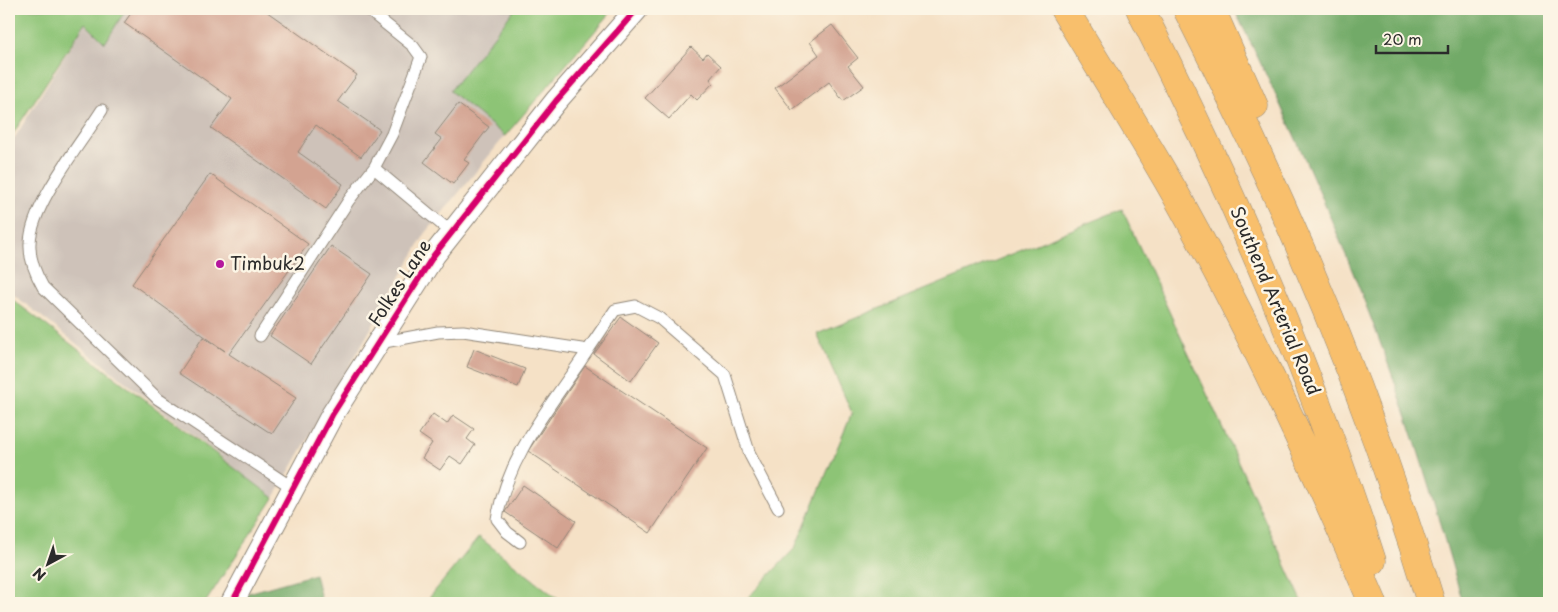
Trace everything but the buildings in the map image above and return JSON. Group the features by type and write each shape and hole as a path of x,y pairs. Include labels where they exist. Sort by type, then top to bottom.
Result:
{"highway":[{"path":"1064,9 1180,203 1238,312 1296,431 1373,603"},
{"name":"Southend Arterial Road","path":"1140,9 1219,170 1310,383 1350,491 1385,603"},
{"path":"1187,9 1257,152 1350,368"},
{"path":"1211,9 1272,145 1315,259 1350,368 1432,603"}],"street":[{"name":"Folkes Lane","path":"232,603 332,414 434,255 556,101 637,9"}],"lane":[{"path":"260,336 349,200 374,168 392,134 421,57 413,46 367,9"},
{"path":"102,110 51,188 34,224 30,243 36,276 42,287 158,399 293,488"},
{"path":"374,168 452,233"},
{"path":"520,542 506,532 497,518 501,496 516,457 615,310 636,306 659,318 725,374 750,455 778,508"},
{"path":"378,344 438,332 463,331 588,350"}],"shaded area":[{"path":"126,9 515,9 451,91 505,136 425,234 274,498 9,291 9,147 85,23 105,43"}],"green space":[{"path":"9,9 126,9 105,43 85,23 9,140"},
{"path":"515,9 614,9 505,136 450,91"},
{"path":"1234,9 1549,9 1549,603 1463,603 1409,423 1382,347 1302,152"},
{"path":"1122,209 1303,603 743,603 795,548 852,413 817,334"},
{"path":"9,297 274,498 205,603 9,603"},
{"path":"479,537 563,603 425,603"},
{"path":"315,574 322,603 213,603"}],"cycle path":[{"path":"232,603 332,415 434,255 556,101 637,9"}],"place":[{"name":"Timbuk2","path":"220,264"}]}
